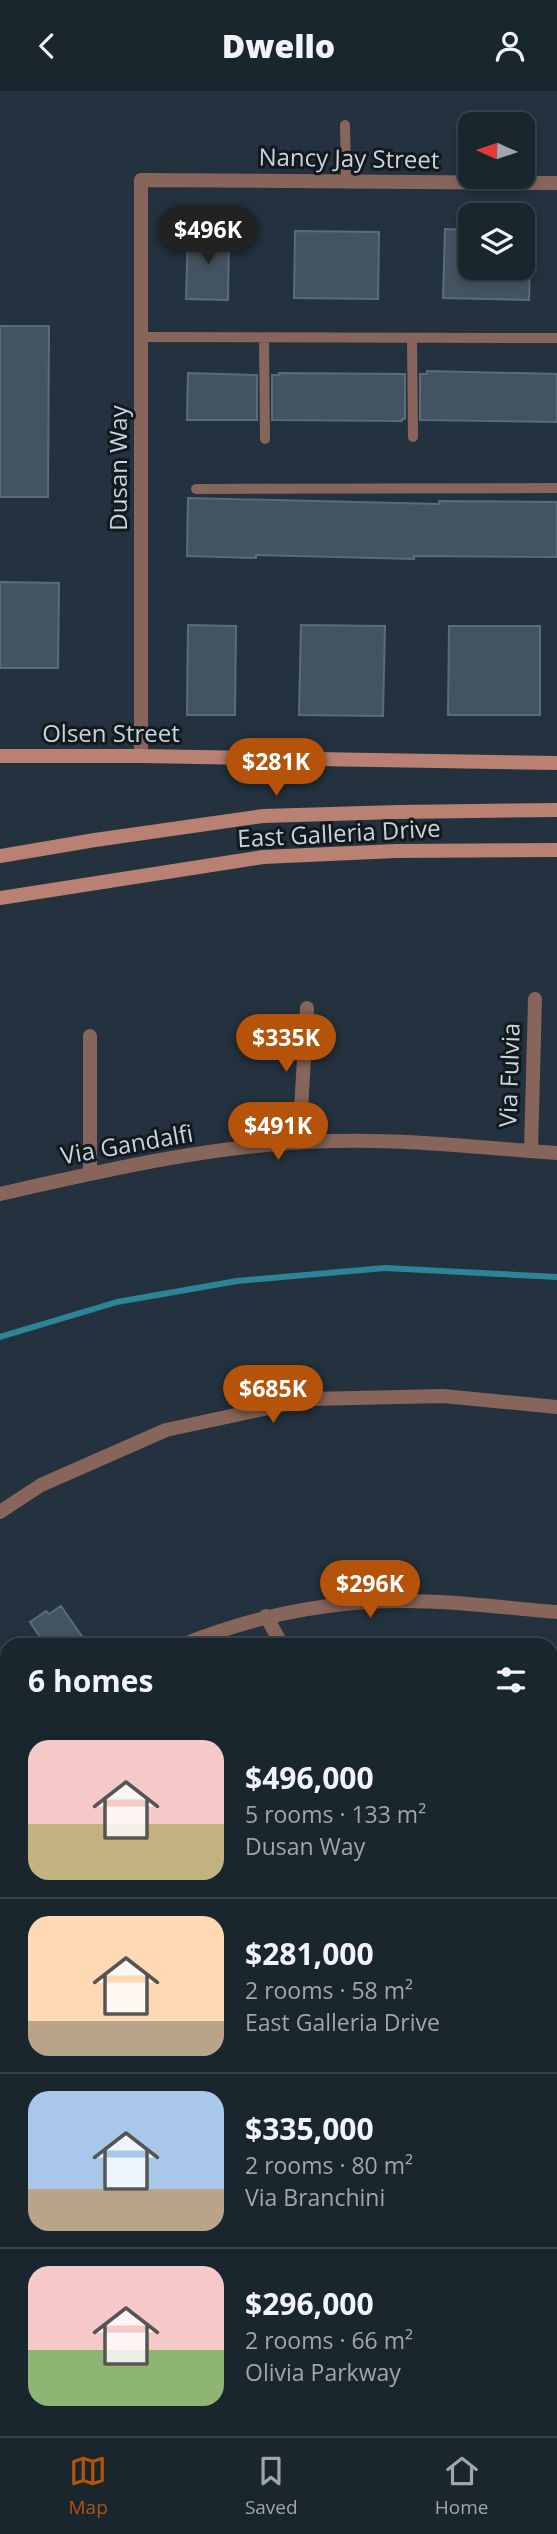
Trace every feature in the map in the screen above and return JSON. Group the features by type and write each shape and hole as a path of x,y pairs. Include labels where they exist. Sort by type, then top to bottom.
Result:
{"main road":[{"name":"Olsen Street","path":"0,756 557,763"},
{"name":"East Galleria Drive","path":"0,856 263,816 398,811 557,810"},
{"name":"East Galleria Drive","path":"0,898 263,857 396,851 557,850"}],"street":[{"name":"Nancy Jay Street","path":"141,180 557,183"},
{"name":"Dusan Way","path":"141,180 141,756"},
{"name":"Via Fulvia","path":"531,1151 535,999"},
{"path":"299,1143 307,1008"},
{"path":"90,1036 90,1174"},
{"name":"Via Gandalfi","path":"0,1194 121,1166 299,1143 337,1141 557,1153"},
{"path":"0,1511 41,1485 166,1430 310,1399 443,1396 557,1408"},
{"path":"202,1638 266,1616 323,1606 395,1601 557,1612"},
{"path":"266,1616 278,1638"}],"lane":[{"path":"345,125 346,181"},
{"path":"141,337 557,338"},
{"path":"264,338 265,439"},
{"path":"412,338 413,437"},
{"path":"196,489 557,488"}],"building":[{"path":"445,229 458,230 458,280 530,280 529,300 443,298"},
{"path":"295,231 379,232 378,299 294,298"},
{"path":"188,232 229,233 228,300 186,299"},
{"path":"0,326 49,326 48,497 0,497"},
{"path":"427,371 557,374 557,422 420,420 420,374 427,374"},
{"path":"188,373 257,375 257,420 187,420"},
{"path":"405,374 405,419 272,420 272,375"},
{"path":"188,498 439,504 439,501 557,502 557,557 414,556 414,559 187,556"},
{"path":"0,582 59,583 58,668 0,668"},
{"path":"188,625 236,626 235,715 187,715"},
{"path":"301,625 385,626 383,716 299,715"},
{"path":"449,626 540,626 540,715 448,715"},
{"path":"61,1606 83,1638 40,1638 30,1622 46,1611 49,1614"}],"waterway":[{"path":"0,1337 117,1302 237,1281 385,1268 557,1277"}]}
